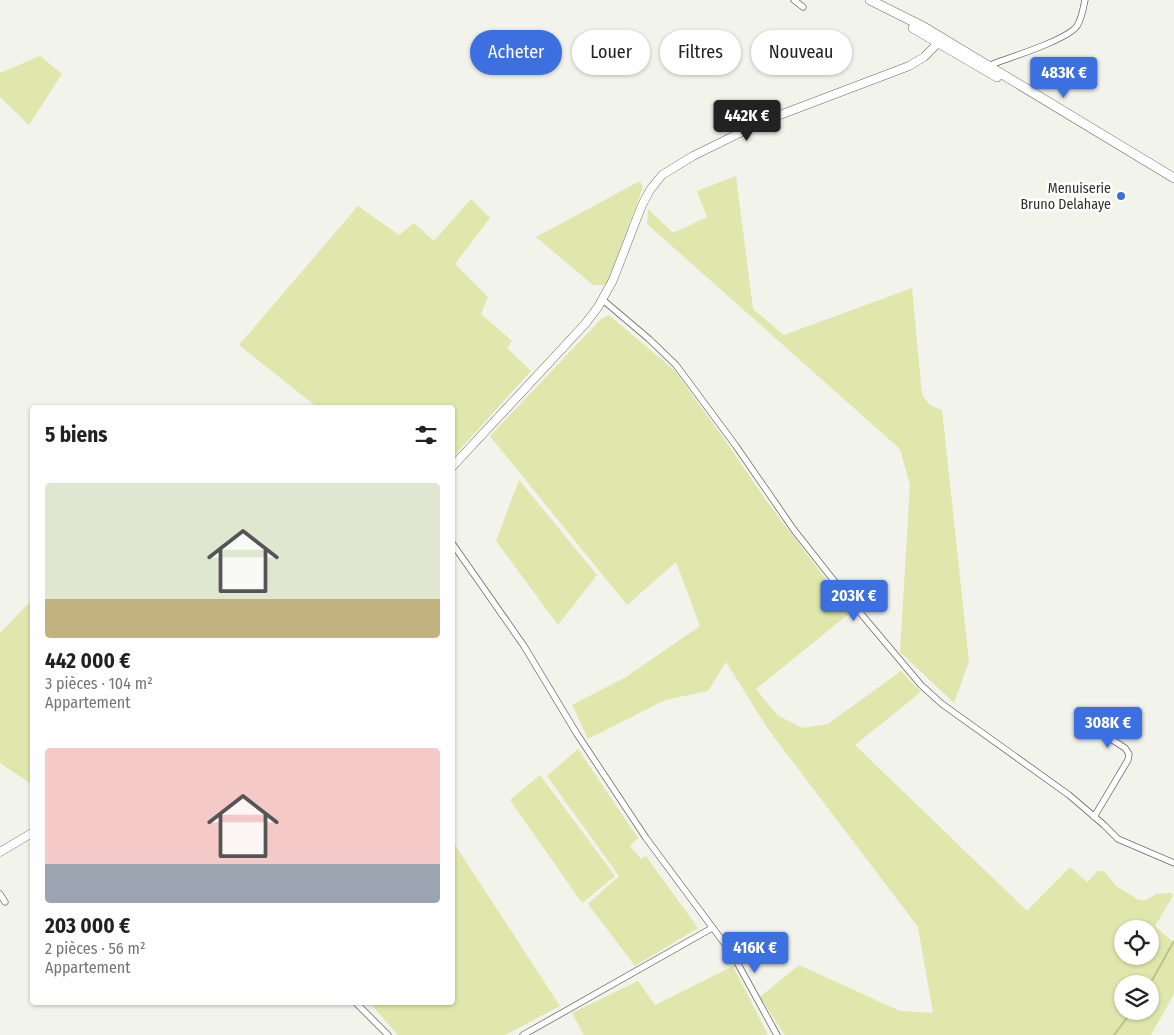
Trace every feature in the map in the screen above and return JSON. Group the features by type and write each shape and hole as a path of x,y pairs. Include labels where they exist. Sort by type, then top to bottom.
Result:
{"main road":[{"path":"870,0 935,34 966,56"},
{"path":"880,5 938,43 993,71 1025,93 1041,99 1174,178"},
{"path":"935,34 938,43"}],"street":[{"path":"794,0 803,7"},
{"path":"993,71 993,64 1065,36 1078,24 1083,13 1085,0"},
{"path":"455,464 585,324 603,300 613,280 642,205 650,190 662,175 693,156 764,121 908,66 924,57 938,43"},
{"path":"603,300 676,365 736,446 794,530 846,596 921,685 942,704 1069,796 1118,839 1174,863"},
{"path":"455,547 524,646 577,734 646,838 733,955 777,1035"},
{"path":"1108,737 1116,722"},
{"path":"1093,734 1100,732 1127,750 1128,760 1094,817"},
{"path":"0,852 30,834"},
{"path":"0,894 5,902"},
{"path":"524,1035 712,928"},
{"path":"358,1005 388,1035"}],"green space":[{"path":"40,56 62,74 29,125 0,97 0,73"},
{"path":"736,176 753,309 784,335 912,288 922,395 930,405 942,410 969,661 954,703 900,652 910,485 900,449 647,224 648,209 673,233 707,217 697,191"},
{"path":"640,181 643,187 608,282 603,285 593,285 536,237"},
{"path":"471,199 490,218 455,264 488,297 481,314 512,341 507,348 531,371 455,455 455,405 314,405 239,345 358,206 399,235 414,223 434,241"},
{"path":"609,315 675,371 768,503 851,612 756,689 777,715 802,728 828,724 901,671 921,692 855,745 1027,911 1070,867 1087,882 1098,871 1103,871 1116,886 1139,900 1146,900 1156,894 1171,893 1173,896 1159,920 1114,920 1114,965 1159,965 1159,930 1174,943 1174,994 1151,1035 785,1035 760,997 799,965 900,1011 933,1013 918,927 768,729 726,662 708,691 665,700 588,739 572,705 626,677 700,626 676,562 627,605 490,436 601,319"},
{"path":"519,480 597,575 558,625 496,541"},
{"path":"29,603 30,783 0,763 0,633"},
{"path":"578,749 638,838 630,846 641,859 646,856 698,928 635,966 588,904 619,876 547,776"},
{"path":"540,775 615,876 582,903 510,800"},
{"path":"455,845 560,1006 505,1035 398,1035 372,1005 455,1005"},
{"path":"733,966 768,1035 584,1035 572,1013 638,981 655,1005"}],"waterway":[{"path":"1155,975 1174,941"},
{"path":"1114,1035 1125,1020"}],"place":[{"name":"Menuiserie Bruno Delahaye","path":"1121,196"}]}
